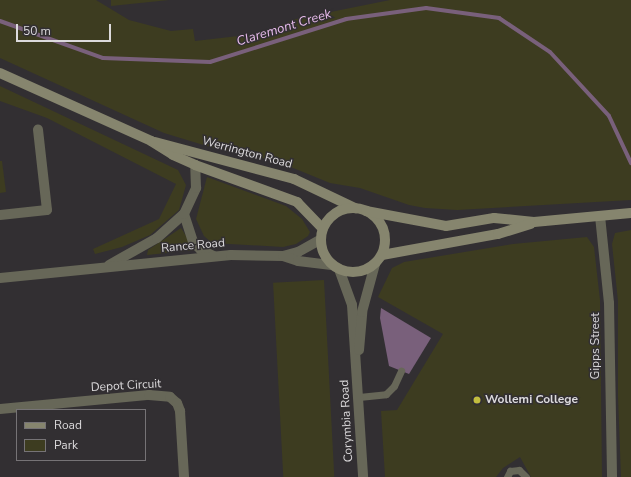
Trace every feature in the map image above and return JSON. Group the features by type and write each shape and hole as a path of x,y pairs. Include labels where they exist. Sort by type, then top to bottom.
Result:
{"main road":[{"name":"Werrington Road","path":"0,73 151,141 172,155 195,165 297,202 322,234"},
{"name":"Werrington Road","path":"151,141 172,144 294,179 356,208"},
{"path":"366,210 381,224 385,234 382,255 375,264 356,272 336,267 322,249 322,234 335,213 356,208 366,210 446,226 494,218 534,222 631,213"},
{"path":"382,255 498,234 534,222"}],"street":[{"path":"0,215 47,210 38,130"},
{"name":"Rance Road","path":"105,267 157,238 184,214 196,188 195,165"},
{"path":"184,214 193,242 201,250 214,256"},
{"name":"Gipps Street","path":"600,216 609,304 612,477"},
{"name":"Rance Road","path":"0,278 214,256 283,256 298,252 322,234"},
{"name":"Rance Road","path":"283,256 298,261 336,267"},
{"name":"Corymbia Road","path":"357,364 362,312 375,264"},
{"name":"Corymbia Road","path":"336,267 352,306 357,364 363,477"},
{"name":"Depot Circuit","path":"0,409 148,395 170,397 177,403 180,411 184,477"}],"lane":[{"path":"359,397 386,394 394,386 401,371"},
{"path":"507,477 510,471 519,470 526,477"}],"green space":[{"path":"0,0 96,0 129,20 171,31 193,29 195,41 257,34 296,19 390,0 631,0 631,200 457,210 425,208 409,205 360,188 330,183 276,161 210,147 164,133 0,58"},
{"path":"111,0 169,0 111,6"},
{"path":"0,86 178,170 186,185 179,210 150,235 122,247 95,254 93,249 159,219 176,184 47,118 0,101"},
{"path":"0,161 2,161 6,192 0,193"},
{"path":"207,177 286,206 302,219 310,232 308,236 296,244 283,247 212,243 204,236 196,219"},
{"path":"181,228 195,250 147,255 148,250"},
{"path":"631,230 631,477 621,477 618,396 618,301 612,244 615,233"},
{"path":"587,237 594,247 600,300 602,477 531,477 520,457 503,468 496,477 385,477 381,411 397,410 443,334 378,297 392,268 404,262 513,244"},
{"path":"324,280 334,477 283,477 273,283"}],"shaded area":[{"path":"381,308 431,338 409,374 389,366 380,318"}],"waterway":[{"name":"Claremont Creek","path":"0,21 103,58 210,62 346,19 426,8 499,18 550,52 609,116 631,163"}],"place":[{"name":"Wollemi College","path":"477,400"}]}
